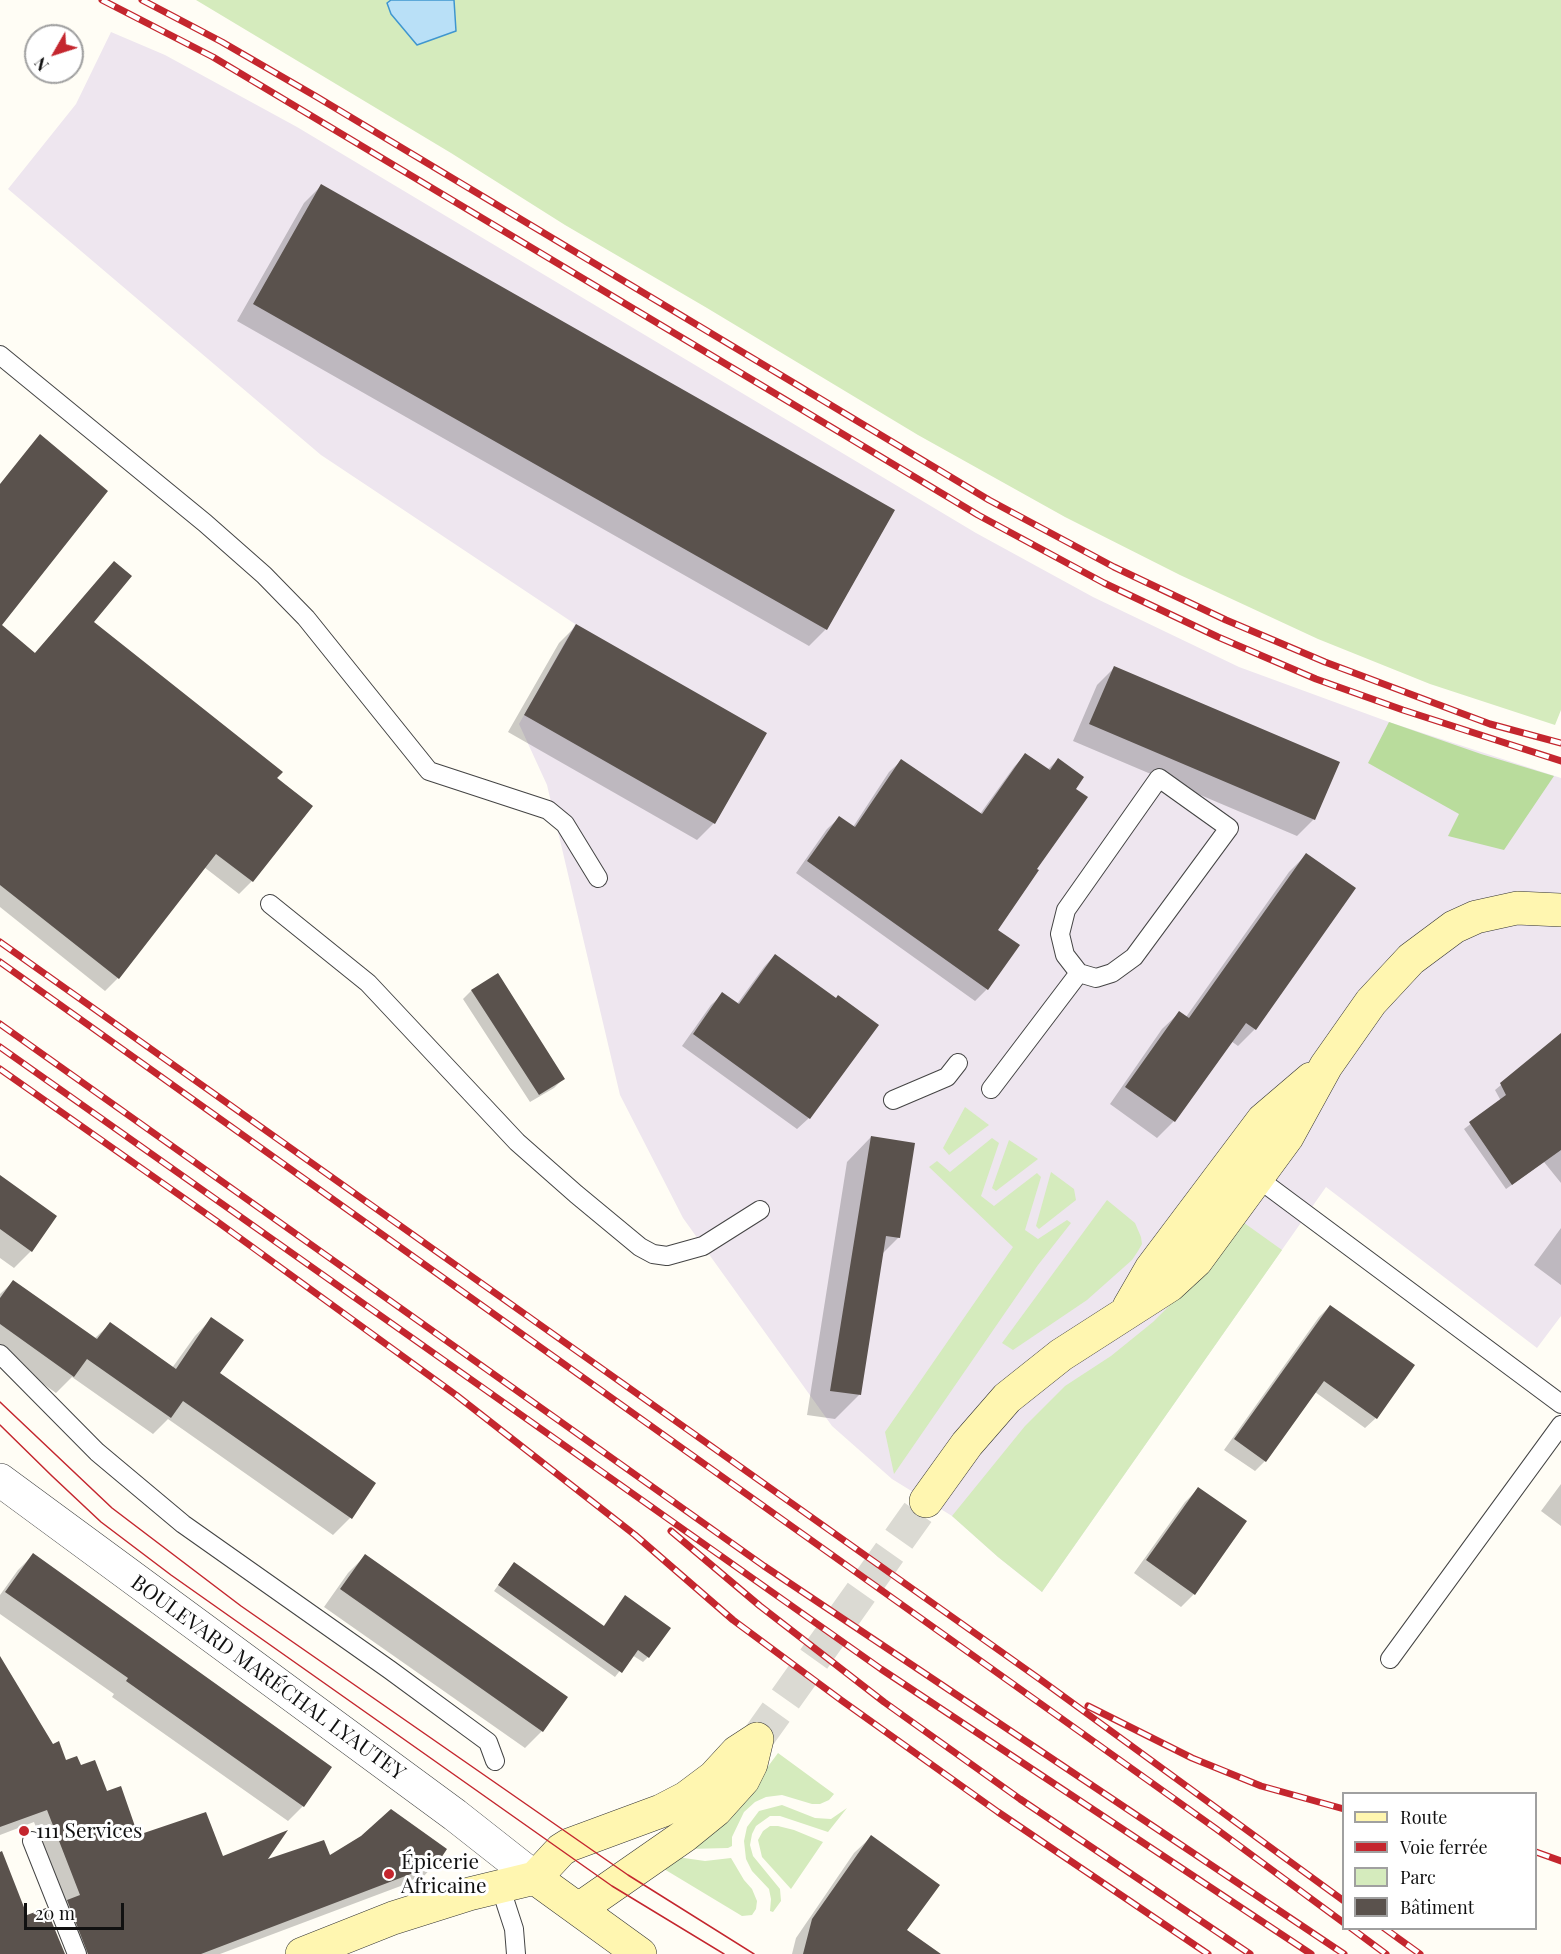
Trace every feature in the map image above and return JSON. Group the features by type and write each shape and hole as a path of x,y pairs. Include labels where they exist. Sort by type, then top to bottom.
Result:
{"street":[{"path":"926,1501 967,1444 1007,1398 1061,1355 1170,1284 1196,1261 1245,1169 1263,1120 1326,1066 1371,1002 1411,958 1454,927 1496,911 1517,908 1561,910"},
{"name":"BOULEVARD MARÉCHAL LYAUTEY","path":"0,1480 455,1815 535,1878"},
{"path":"302,1954 393,1918 535,1878 561,1850 569,1845 661,1811 686,1798 714,1777 737,1752 758,1739 751,1764 743,1780 716,1810 684,1836 579,1909"},
{"path":"535,1878 640,1954"}],"lane":[{"path":"0,355 205,522 264,575 306,618 429,771 548,810 566,824 598,878"},
{"path":"1159,778 1229,828 1134,957 1112,973 1096,978 1079,973 1065,955 1060,934 1066,910 1159,778"},
{"path":"270,904 368,983 517,1142 640,1247 653,1254 667,1256 703,1246 760,1210"},
{"path":"991,1089 1079,973"},
{"path":"894,1100 946,1077 958,1063"},
{"path":"1245,1169 1561,1404"},
{"path":"0,1354 97,1452 183,1524 488,1742 495,1761"},
{"path":"1390,1659 1561,1425"},
{"path":"32,1841 77,1954"},
{"path":"500,1886 514,1929 516,1954"}],"shaded area":[{"path":"111,32 165,55 297,127 976,533 1093,597 1239,667 1389,722 1561,778 1561,1316 1537,1348 1326,1187 1042,1592 952,1516 892,1479 832,1426 683,1218 620,1095 547,785 519,724 575,624 321,455 8,189 76,104"}],"green space":[{"path":"196,0 1561,0 1561,710 1555,725 1430,684 1318,639 1180,575 1065,517 918,435 565,225 451,153"},
{"path":"1389,722 1554,776 1504,850 1448,836 1459,814 1368,763"},
{"path":"965,1107 989,1125 949,1155 943,1148"},
{"path":"992,1138 999,1143 981,1196 994,1206 1037,1173 1041,1177 1025,1230 1038,1239 1067,1220 1071,1223 1038,1265 894,1474 885,1432 1013,1247 929,1167 937,1161 950,1172"},
{"path":"1009,1140 1038,1159 996,1191 992,1188"},
{"path":"1051,1172 1074,1189 1076,1200 1039,1229 1036,1226"},
{"path":"1107,1200 1135,1223 1141,1237 1142,1244 1132,1260 1087,1300 1013,1350 1002,1343"},
{"path":"1240,1220 1282,1250 1042,1592 952,1516 1025,1426 1065,1386 1111,1356 1153,1322 1191,1284"},
{"path":"778,1753 834,1794 829,1800 820,1804 812,1804 782,1795 766,1797 755,1802 744,1812 732,1837 732,1846 687,1849 749,1792"},
{"path":"782,1805 815,1818 831,1819 847,1808 828,1832 780,1816 770,1816 756,1826 750,1845 753,1856 780,1889 781,1901 773,1912 770,1911 769,1889 752,1871 746,1859 744,1841 747,1827 759,1811"},
{"path":"770,1826 794,1830 823,1842 791,1889 762,1857 758,1840 763,1831"},
{"path":"677,1857 705,1861 731,1858 752,1889 757,1901 752,1915 742,1916 664,1869"}],"water":[{"path":"391,0 454,0 456,31 417,45 391,14 387,3"}],"building":[{"path":"321,184 895,510 827,630 253,304"},
{"path":"40,434 108,491 2,625 35,653 114,561 132,576 94,622 283,772 277,778 313,806 253,882 216,854 119,979 0,885 0,484"},
{"path":"576,624 767,733 715,824 524,715"},
{"path":"1114,666 1340,762 1315,820 1089,724"},
{"path":"1025,753 1050,770 1058,758 1084,777 1076,789 1088,797 1037,869 1039,870 998,930 1020,945 988,990 807,861 839,816 855,827 901,759 982,814"},
{"path":"1306,853 1356,888 1256,1030 1246,1023 1175,1122 1125,1087 1179,1011 1189,1018"},
{"path":"775,954 836,998 838,995 879,1025 810,1119 693,1034 722,992 739,1004"},
{"path":"498,973 565,1079 539,1095 471,990"},
{"path":"1561,1033 1561,1150 1512,1185 1469,1122 1506,1095 1500,1083"},
{"path":"871,1136 915,1143 900,1238 886,1236 861,1395 830,1391"},
{"path":"0,1175 57,1216 32,1252 0,1229"},
{"path":"13,1280 97,1339 110,1322 176,1369 211,1317 244,1340 220,1373 376,1483 352,1519 183,1401 171,1418 87,1359 74,1377 0,1324 0,1298"},
{"path":"1330,1305 1415,1365 1377,1419 1324,1381 1266,1462 1234,1439"},
{"path":"1198,1487 1247,1521 1195,1595 1146,1560"},
{"path":"33,1553 332,1767 304,1807 126,1681 128,1678 5,1592"},
{"path":"365,1554 568,1697 543,1732 340,1589"},
{"path":"514,1562 604,1626 625,1595 671,1628 649,1658 638,1650 622,1673 498,1585"},
{"path":"0,1656 53,1744 59,1741 66,1760 77,1756 81,1765 95,1760 107,1791 121,1786 138,1835 206,1812 223,1856 288,1830 268,1859 324,1840 330,1855 361,1836 391,1809 447,1849 437,1864 201,1954 88,1954 67,1900 80,1895 47,1810 0,1827"},
{"path":"871,1835 940,1885 907,1930 941,1954 803,1954 812,1919"},
{"path":"2,1851 27,1915 46,1908 65,1954 0,1954 0,1852"}],"tunnel":[{"path":"757,1739 926,1501"}],"tram line":[{"path":"0,1402 112,1508 241,1606 628,1875 754,1954"},
{"path":"0,1425 101,1522 171,1575 612,1886 724,1954"}],"railway":[{"path":"102,0 213,57 978,515 1104,583 1218,637 1316,679 1561,761"},
{"path":"142,0 222,42 317,97 989,500 1114,567 1226,620 1325,662 1490,724 1561,743"},
{"path":"0,942 1041,1680 1342,1900"},
{"path":"0,962 1215,1828 1342,1922"},
{"path":"0,1024 764,1566 1344,1954"},
{"path":"0,1047 881,1669 1311,1954"},
{"path":"0,1069 215,1220 456,1395 635,1535 733,1620 841,1700 998,1812 1208,1954"},
{"path":"671,1531 760,1606 884,1702 1020,1799 1250,1954"},
{"path":"1088,1706 1192,1758 1261,1786 1342,1808"},
{"path":"1537,1852 1561,1861"},
{"path":"1354,1930 1386,1954"},
{"path":"1387,1930 1420,1954"}],"place":[{"name":"111 Services","path":"24,1831"},
{"name":"Épicerie Africaine","path":"389,1874"}]}
